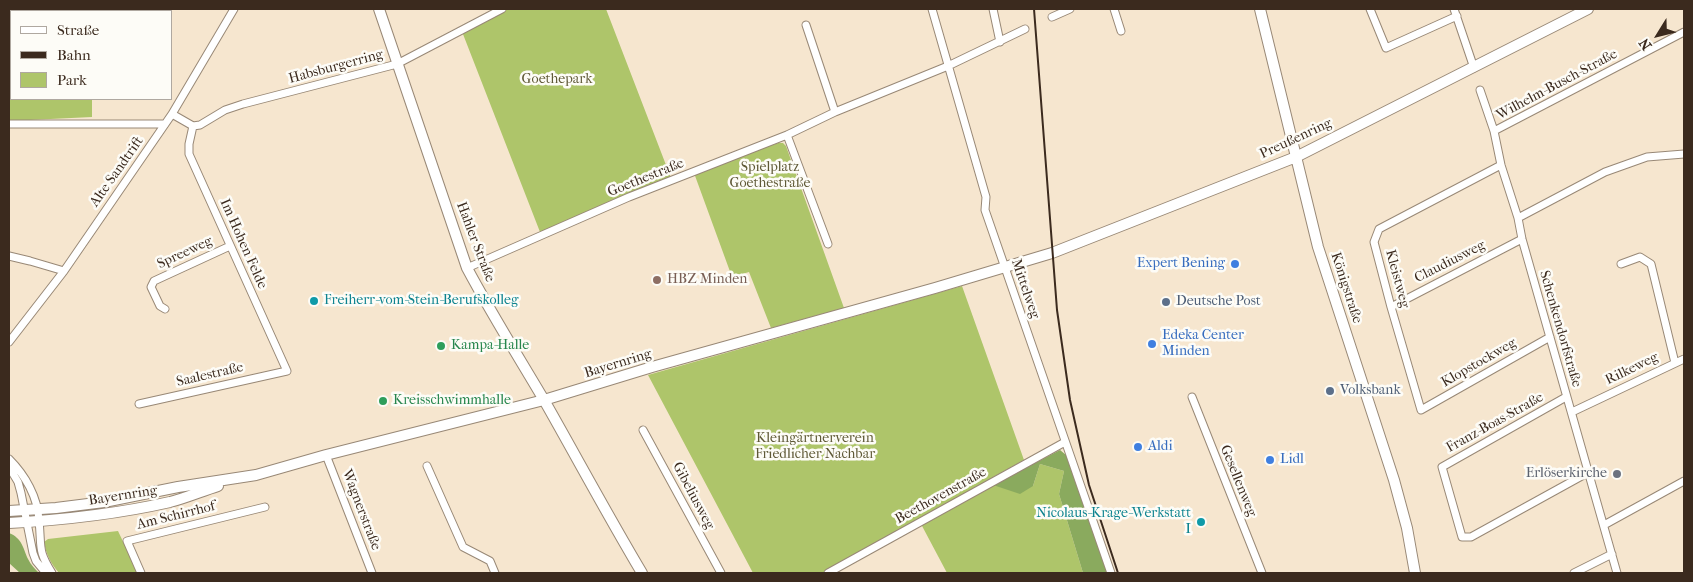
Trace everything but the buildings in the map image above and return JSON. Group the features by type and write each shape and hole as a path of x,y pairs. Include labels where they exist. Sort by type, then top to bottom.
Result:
{"street":[{"name":"Alte Sandtrift","path":"9,342 64,271 172,114 234,9"},
{"name":"Hahler Straße","path":"379,9 468,268 484,301 544,400 614,528 642,573"},
{"path":"482,9 486,17"},
{"name":"Habsburgerring","path":"193,126 200,125 226,110 242,104 397,64 502,9"},
{"name":"Mittelweg","path":"932,9 986,197 984,210 1111,573"},
{"path":"993,9 1000,42"},
{"path":"1052,17 1070,9"},
{"path":"1114,9 1121,31"},
{"name":"Königstraße","path":"1260,9 1318,246 1394,480 1407,528 1415,573"},
{"path":"1370,9 1386,48 1455,12 1474,68"},
{"name":"Preußenring","path":"1004,268 1061,250 1296,157 1588,9"},
{"path":"806,25 835,112"},
{"name":"Goethestraße","path":"468,268 629,197 787,135 835,112 948,66 1025,29"},
{"name":"Wilhelm-Busch-Straße","path":"1494,131 1684,32"},
{"name":"Schenkendorfstraße","path":"1480,90 1494,131 1501,165 1518,218 1522,239 1566,397 1572,412 1618,573"},
{"path":"172,114 193,126"},
{"path":"9,124 165,124"},
{"name":"Im Hohen Felde","path":"193,126 188,144 189,154 287,371"},
{"path":"787,135 828,244"},
{"path":"1518,218 1605,172 1647,157 1684,154"},
{"name":"Kleistweg","path":"1421,410 1374,240 1379,229 1501,165"},
{"name":"Claudiusweg","path":"1391,307 1522,239"},
{"name":"Spreeweg","path":"165,309 160,306 151,287 154,281 230,246"},
{"path":"9,256 64,271"},
{"name":"Rilkeweg","path":"1621,264 1640,257 1651,264 1675,362"},
{"name":"Bayernring","path":"9,523 116,512 172,501 238,479 544,400 1004,268"},
{"name":"Klopstockweg","path":"1421,410 1550,337"},
{"name":"Rilkeweg","path":"1572,412 1684,359"},
{"name":"Saalestraße","path":"139,404 287,371"},
{"name":"Gesellenweg","path":"1192,397 1262,573"},
{"name":"Franz-Boas-Straße","path":"1566,397 1442,467 1462,537 1471,537 1589,472"},
{"name":"Gibeliusweg","path":"644,430 721,573"},
{"name":"Beethovenstraße","path":"828,573 1066,442"},
{"name":"Wagnerstraße","path":"326,455 372,573"},
{"path":"9,459 21,471 28,483 40,521 40,550 52,573"},
{"path":"426,466 463,546 490,561 495,573"},
{"path":"9,467 18,482 33,553 36,561 46,573"},
{"name":"Bayernring","path":"9,511 37,510 104,502 178,487 238,479"},
{"path":"1604,525 1684,480"},
{"name":"Am Schirrhof","path":"141,573 126,541 265,507"},
{"path":"1574,573 1612,554"}],"green space":[{"path":"9,9 139,10 10,10 10,100 92,100 92,117 9,121"},
{"name":"Goethepark","path":"503,9 606,9 671,178 540,232 461,29"},
{"name":"Spielplatz Goethestraße","path":"778,143 783,143 786,146 844,308 771,328 749,272 732,277 694,173"},
{"name":"Kleingärtnerverein Friedlicher Nachbar","path":"962,286 1024,460 822,573 753,573 648,375"},
{"path":"1060,450 1066,455 1107,573 1083,573 1059,494 1064,471 1040,464 1033,486 1020,494 993,485"},
{"path":"1040,464 1064,471 1059,494 1083,573 947,573 921,524 993,485 1033,486"},
{"path":"118,531 138,573 59,573 49,559 44,542 48,539"},
{"path":"9,533 17,538 29,561 39,573 20,573 9,563"}],"railway":[{"path":"1034,9 1057,310 1070,400 1089,485 1118,573"}],"place":[{"name":"Expert Bening","path":"1235,264"},
{"name":"HBZ Minden","path":"657,280"},
{"name":"Freiherr-vom-Stein-Berufskolleg","path":"314,301"},
{"name":"Deutsche Post","path":"1166,302"},
{"name":"Edeka Center Minden","path":"1152,344"},
{"name":"Kampa-Halle","path":"441,346"},
{"name":"Volksbank","path":"1330,391"},
{"name":"Kreisschwimmhalle","path":"383,401"},
{"name":"Aldi","path":"1138,447"},
{"name":"Lidl","path":"1270,460"},
{"name":"Erlöserkirche","path":"1617,474"},
{"name":"Nicolaus-Krage-Werkstatt I","path":"1201,522"}]}
